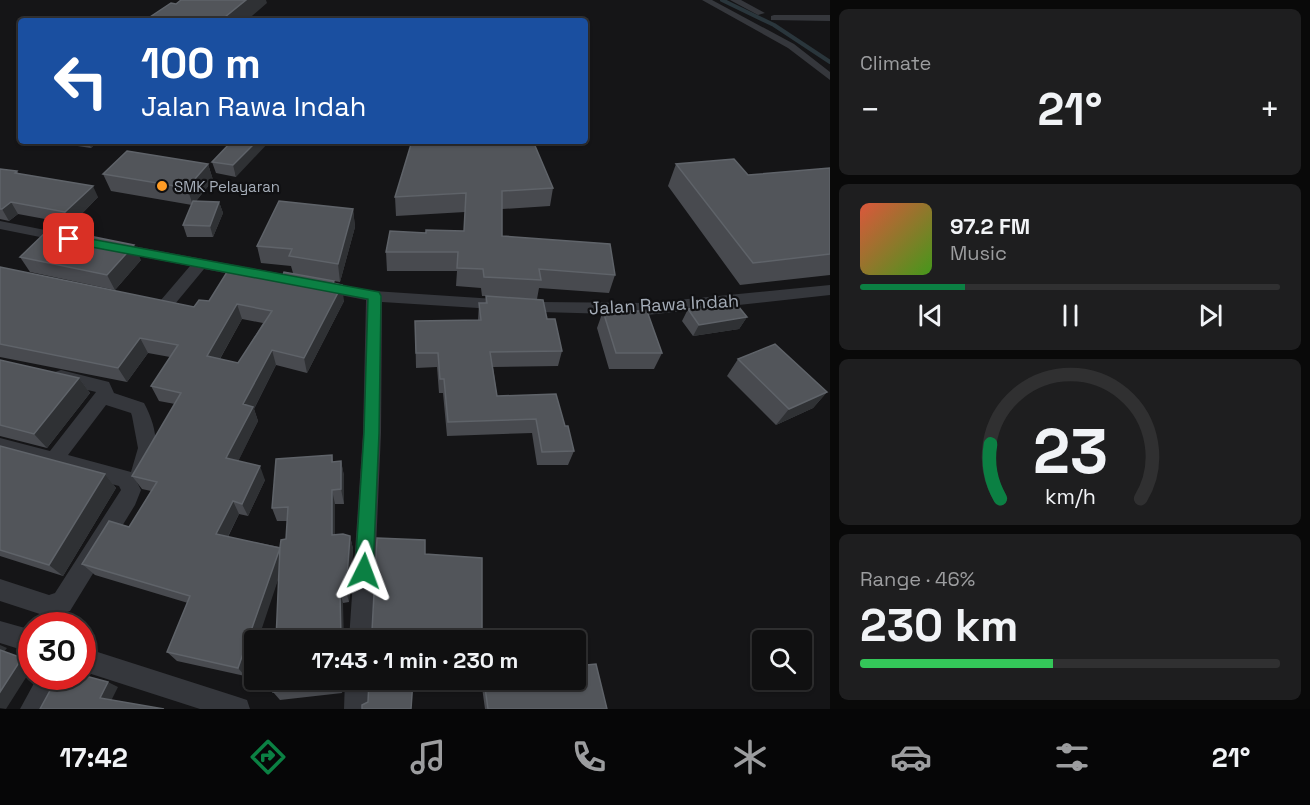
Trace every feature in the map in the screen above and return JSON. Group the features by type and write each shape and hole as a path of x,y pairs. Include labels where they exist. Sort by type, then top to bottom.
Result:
{"street":[{"path":"706,0 791,46 830,77"},
{"path":"734,0 761,13"},
{"path":"774,18 830,18"},
{"path":"0,225 80,241"},
{"name":"Jalan Rawa Indah","path":"102,245 199,265 375,296 541,308 627,309 830,290"},
{"path":"131,301 158,307 165,306 199,265"},
{"path":"361,630 372,433 375,296"},
{"path":"44,374 103,387 104,397 54,460"},
{"path":"0,590 49,606 62,603 128,499 131,486 145,464 148,438 146,424 138,408 128,402 104,397"},
{"path":"0,446 126,479 131,486"},
{"path":"0,632 18,638"},
{"path":"96,663 238,709"},
{"path":"33,709 44,690"},
{"path":"356,709 357,690"}],"building":[{"path":"181,0 246,0 224,18 148,18 171,3 176,4"},
{"path":"229,144 254,144 233,165 212,162"},
{"path":"411,144 534,144 553,188 502,191 502,236 610,244 615,275 539,269 541,280 484,277 483,269 457,268 458,252 386,252 390,231 426,233 426,230 464,231 466,193 395,197"},
{"path":"127,151 208,164 187,188 103,174"},
{"path":"734,159 748,175 830,168 830,254 753,263 676,164"},
{"path":"0,169 93,186 65,212 11,202 0,209"},
{"path":"193,201 219,202 210,226 183,225"},
{"path":"279,201 353,209 338,264 289,256 292,249 257,246"},
{"path":"50,228 134,245 107,275 20,257"},
{"path":"0,267 194,307 199,300 209,301 227,272 281,281 284,272 334,281 333,283 342,285 304,358 272,350 243,404 253,407 226,458 260,466 242,504 233,501 216,534 280,548 251,630 244,630 244,651 238,668 167,652 190,596 82,564 109,521 129,527 157,482 132,476 181,393 151,386 178,345 140,338 118,368 0,344","holes":["237,304 272,311 238,363 207,356"]},
{"path":"486,296 543,300 547,319 555,319 562,351 490,352 497,396 556,394 565,426 568,426 574,451 542,452 536,419 448,422 444,379 440,379 438,353 416,353 415,321 481,320 479,303 487,303"},
{"path":"734,301 747,317 699,325 688,309"},
{"path":"603,311 647,311 662,353 616,353"},
{"path":"775,344 827,392 789,409 738,359"},
{"path":"0,360 79,378 34,434 0,425"},
{"path":"0,446 105,474 49,565 0,550"},
{"path":"332,455 332,462 341,461 341,489 332,490 332,535 350,536 346,591 340,592 341,630 276,630 280,547 281,540 286,539 288,507 272,508 276,459"},
{"path":"377,538 425,540 425,554 482,558 482,630 372,630"},
{"path":"0,650 18,657 18,664 0,692"},
{"path":"596,664 607,709 488,709 485,690 586,690 586,665"},
{"path":"96,679 108,682 100,698 164,709 40,709 50,690 96,690"},
{"path":"369,690 412,690 411,709 362,709 362,705 368,702"}],"waterway":[{"path":"722,0 774,25 830,62"}],"place":[{"name":"SMK Pelayaran","path":"162,186"}],"route":[{"path":"69,239 375,296 372,433 364,571"}]}
